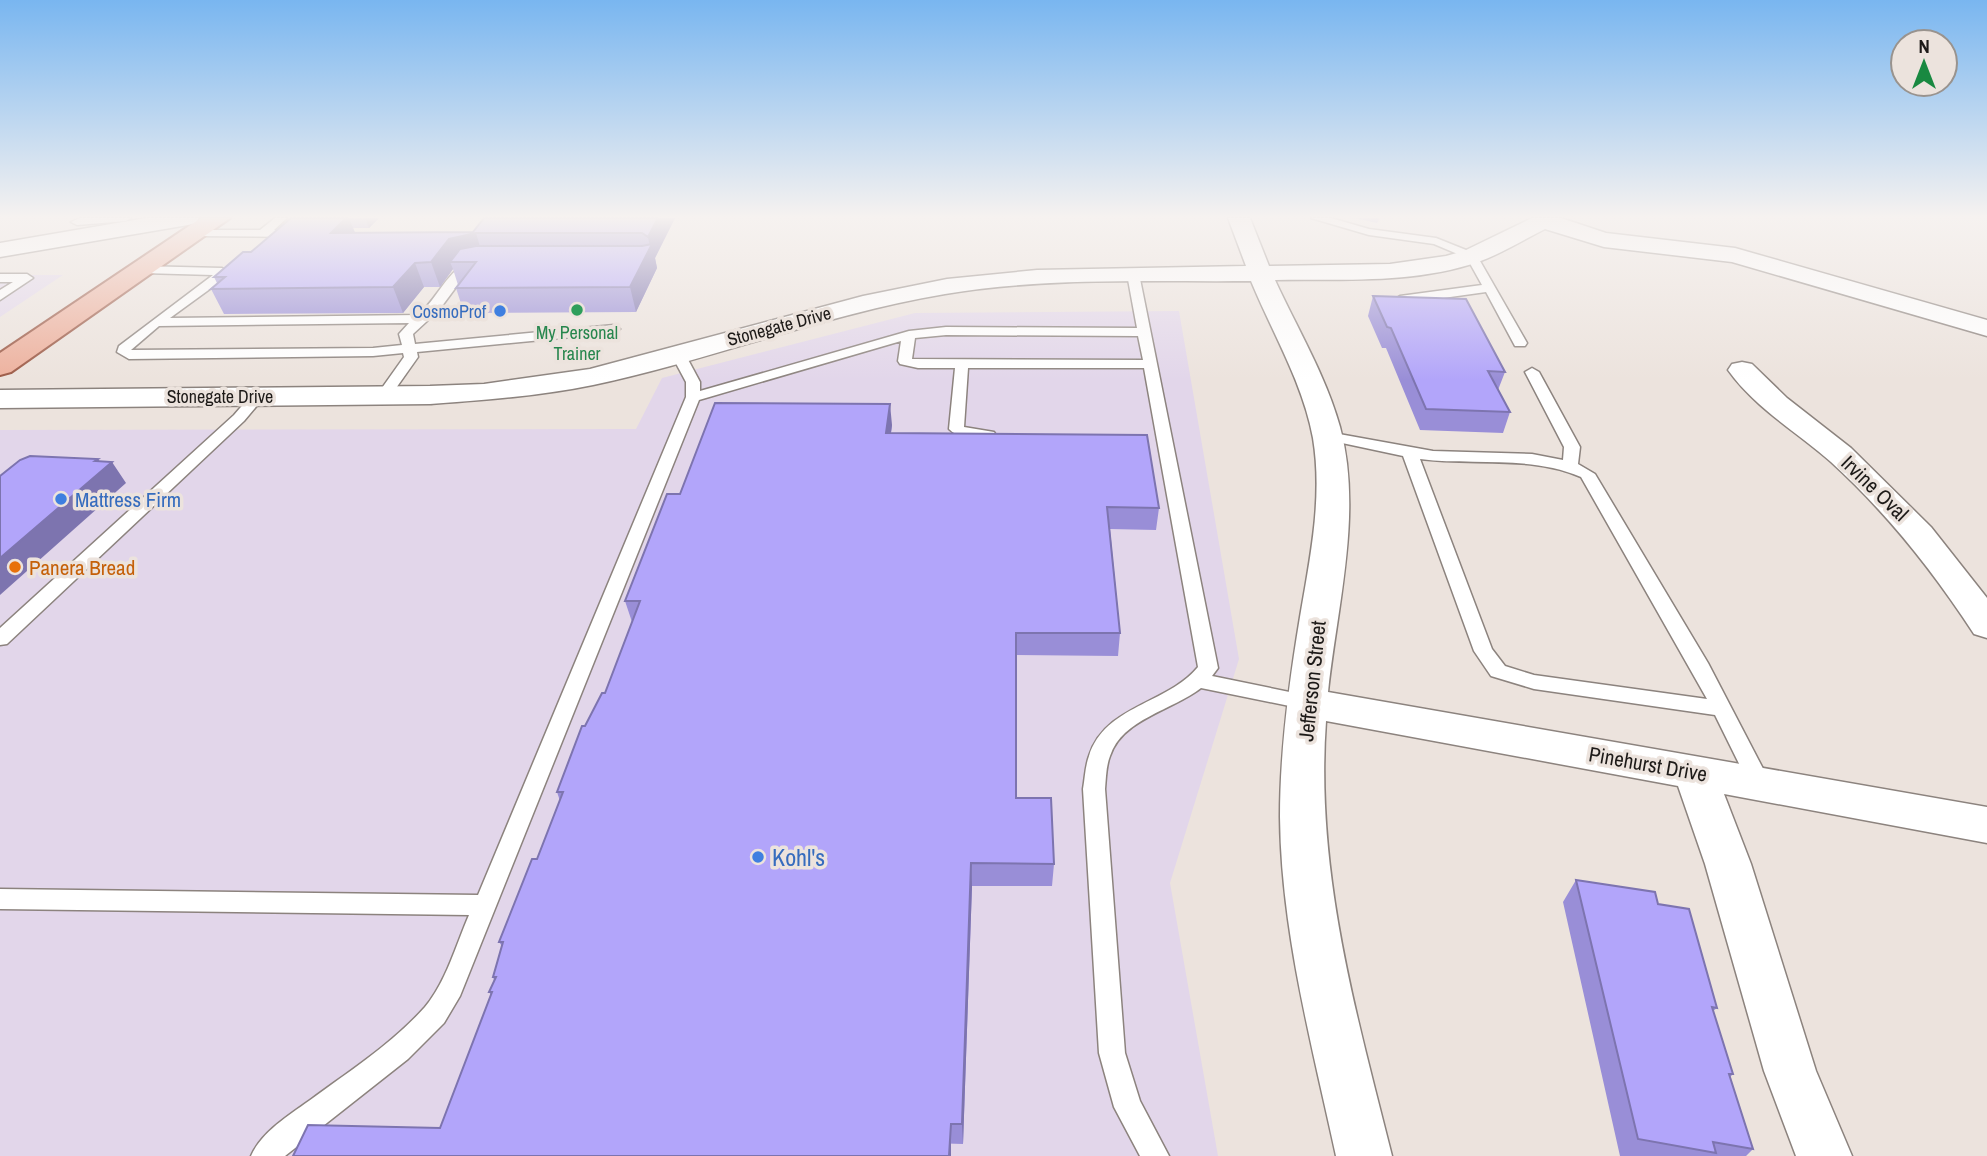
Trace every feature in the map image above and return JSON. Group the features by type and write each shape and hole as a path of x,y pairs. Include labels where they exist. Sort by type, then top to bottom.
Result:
{"main road":[{"path":"0,366 138,272"}],"street":[{"name":"Stonegate Drive","path":"0,398 430,395 538,385 591,376 872,301 947,286 1037,277 1328,272"},
{"path":"1791,272 1987,328"},
{"name":"Jefferson Street","path":"1259,273 1320,405 1328,436 1334,487 1331,539 1318,618 1302,771 1305,865 1323,979 1364,1156"},
{"name":"Irvine Oval","path":"1742,370 1762,394 1824,440 1915,526 1956,578 1987,625"},
{"name":"Pinehurst Drive","path":"1309,703 1987,825"},
{"path":"1694,772 1728,864 1790,1072 1824,1156"}],"lane":[{"path":"222,272 180,307 156,322 124,349 124,352 129,355 346,352 614,329"},
{"path":"384,395 411,357 406,334 418,319 434,309 460,272"},
{"path":"1481,272 1520,343"},
{"path":"1133,274 1150,364 1157,436 1208,668 1200,681 1125,721 1101,750 1094,789 1112,1053 1128,1107 1155,1156"},
{"path":"0,278 27,278 0,296"},
{"path":"1387,301 1490,288"},
{"path":"156,322 418,319"},
{"path":"694,397 909,335 946,331 1144,332"},
{"path":"909,335 905,361 918,364 1150,364"},
{"path":"265,1156 295,1128 399,1050 435,1014 451,988 694,397 693,382 678,354"},
{"path":"962,364 956,429 966,434 1006,435"},
{"path":"1532,372 1572,447 1570,465"},
{"path":"0,639 239,418 258,396"},
{"path":"1328,436 1432,456 1536,460 1570,465 1587,474 1698,663 1760,784"},
{"path":"1409,451 1483,651 1498,671 1534,682 1721,709"},
{"path":"1200,681 1309,703"},
{"path":"0,899 485,905"}],"shaded area":[{"path":"0,275 63,275 0,317"},
{"path":"1179,311 1239,659 1170,883 1218,1156 0,1156 0,430 636,429 662,378 915,313"}],"building":[{"path":"220,272 407,272 393,287 211,289 225,277 214,277"},
{"path":"468,272 638,272 630,287 456,288"},
{"path":"1373,296 1466,299 1505,372 1488,371 1510,412 1426,409 1391,328 1387,327"},
{"path":"715,403 890,404 886,433 1147,435 1159,508 1107,507 1120,633 1016,633 1016,798 1051,798 1054,864 971,863 962,1124 951,1124 949,1156 293,1156 308,1125 440,1128 492,992 489,992 496,977 493,977 503,942 499,942 532,859 537,859 563,792 557,792 582,726 585,726 602,693 605,693 640,601 625,601 667,494 680,494"},
{"path":"30,456 112,462 0,558 0,476 20,460"},
{"path":"1576,880 1655,892 1658,904 1689,909 1717,1008 1712,1007 1733,1074 1729,1074 1753,1149 1713,1142 1716,1153 1638,1139"}],"place":[{"name":"My Personal Trainer","path":"577,310"},
{"name":"CosmoProf","path":"500,311"},
{"name":"Mattress Firm","path":"61,499"},
{"name":"Panera Bread","path":"15,567"},
{"name":"Kohl's","path":"758,857"}]}
